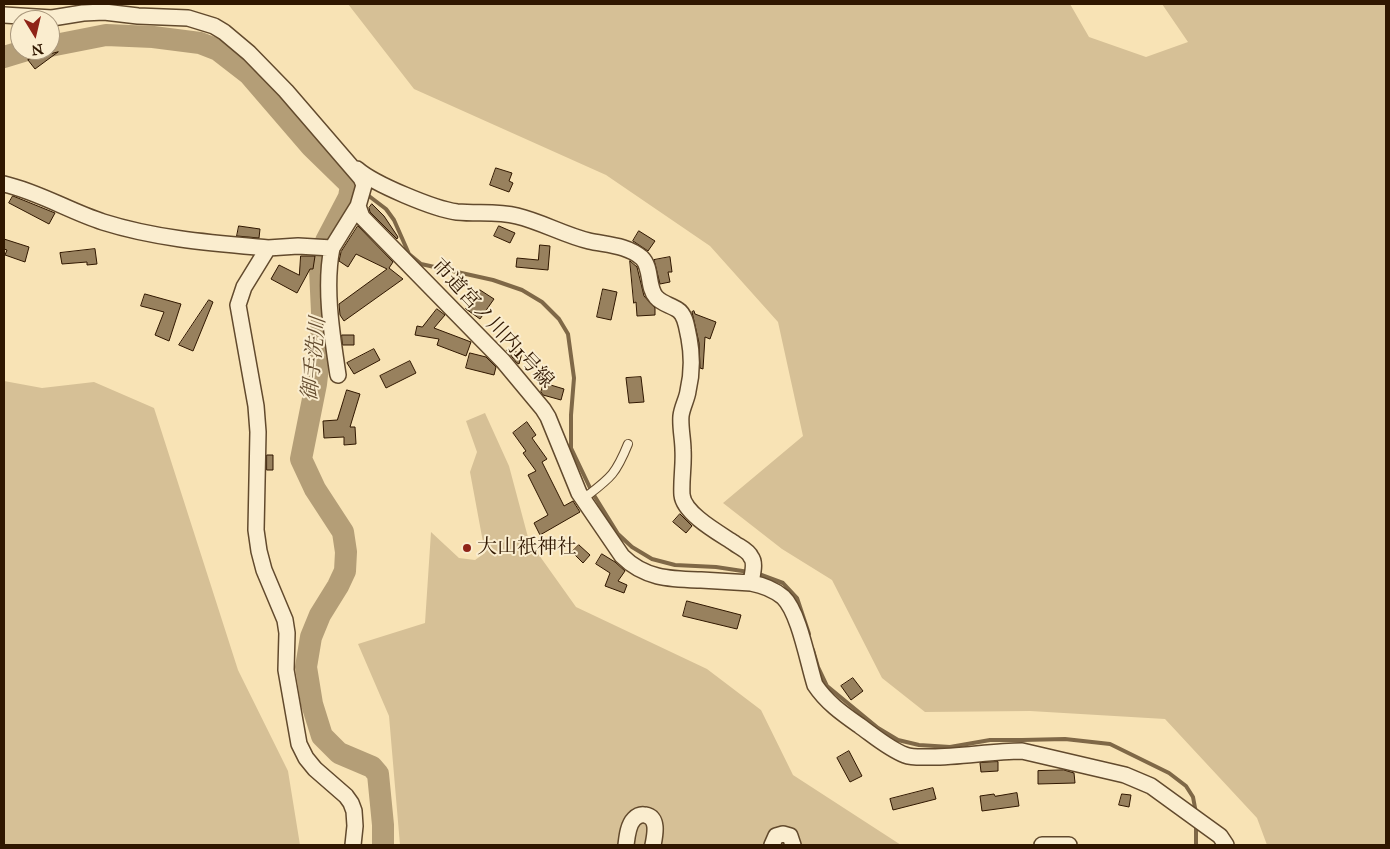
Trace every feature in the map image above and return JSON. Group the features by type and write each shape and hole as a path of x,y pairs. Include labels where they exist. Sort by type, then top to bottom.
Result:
{"street":[{"name":"市道宮ノ川内1号線","path":"4,15 52,18 104,12 138,16 188,18 214,26 224,32 249,53 286,91 361,178 364,183 360,198 362,217 503,361 544,409 575,483 622,556 642,571 659,578 752,576 772,590 788,603 795,618 816,685 822,695 830,704 904,755 943,757 1005,751 1036,753 1125,775 1151,786 1220,836 1226,845"},
{"path":"340,155 368,177 437,207 458,212 516,215 590,241 606,243 626,249 642,258 645,262 653,293 662,303 682,314 689,340 690,377 681,419 683,450 682,497 685,505 704,522 752,557 752,576"},
{"path":"4,184 21,188 85,216 106,223 185,240 268,248 288,246 327,248"},
{"path":"338,375 331,322 327,248 360,198"},
{"path":"268,248 244,287 238,305 256,406 258,432 256,530 264,570 285,620 287,633 286,670 299,744 314,769 346,796 351,803 354,811 355,826 353,845"},
{"path":"626,845 630,824 634,818 644,815 654,820 653,845"},
{"path":"772,845 776,836 782,834 790,836 793,845"},
{"path":"1042,845 1069,845"}],"lane":[{"path":"585,498 599,488 616,471 628,444"}],"shaded area":[{"path":"348,4 1070,4 1089,37 1146,57 1188,42 1162,4 1386,4 1386,845 1267,845 1257,818 1165,719 1030,711 925,712 882,678 832,580 782,549 723,503 803,436 778,322 710,246 606,175 414,89"},
{"path":"4,381 42,388 94,382 154,408 238,670 288,771 300,845 4,845"},
{"path":"485,413 509,466 529,541 576,607 707,669 761,710 793,775 901,845 400,845 389,716 358,644 425,623 431,532 459,558 475,560 485,553 470,472 477,452 466,421"}],"building":[{"path":"28,60 47,60 35,69"},
{"path":"496,168 512,173 509,181 513,183 509,192 490,185"},
{"path":"13,196 55,213 49,224 9,203"},
{"path":"372,204 384,216 398,237 397,239 370,212 369,208"},
{"path":"239,226 260,229 259,238 237,236"},
{"path":"358,226 393,262 389,268 403,279 344,321 340,315 339,304 387,269 356,254 348,267 339,261 341,252"},
{"path":"499,226 515,233 510,243 494,236"},
{"path":"639,231 655,241 648,251 633,241"},
{"path":"4,239 29,247 25,262 5,255 7,250 4,249"},
{"path":"540,245 550,246 548,270 516,267 517,258 538,260"},
{"path":"95,249 97,264 87,265 87,262 62,264 60,253"},
{"path":"301,256 315,256 313,269 310,269 297,293 271,279 279,265 299,275"},
{"path":"670,257 672,272 668,272 670,282 660,284 654,260"},
{"path":"630,261 637,267 644,296 655,308 655,315 637,316"},
{"path":"603,289 617,292 611,320 597,317"},
{"path":"480,290 494,299 480,319 466,309"},
{"path":"145,294 181,304 169,341 155,335 164,312 141,306"},
{"path":"209,300 213,302 193,351 179,345"},
{"path":"437,309 445,315 434,328 471,342 466,356 437,345 439,339 415,335 417,326 422,327"},
{"path":"694,311 695,314 716,322 710,339 705,337 703,369 700,368 699,343 692,312"},
{"path":"342,335 354,335 354,345 343,345"},
{"path":"374,349 380,360 354,374 347,363"},
{"path":"507,350 522,353 519,364 517,363"},
{"path":"470,353 486,357 496,367 494,375 466,368"},
{"path":"410,361 416,373 386,388 380,376"},
{"path":"641,377 644,402 629,403 626,378"},
{"path":"544,383 564,389 561,400 543,395 541,392"},
{"path":"347,390 360,394 350,427 355,427 356,444 344,445 344,437 324,438 323,421 337,420"},
{"path":"527,422 536,435 532,438 547,459 542,462 564,506 573,501 580,512 540,535 534,523 548,515 528,475 536,471 523,453 526,451 513,433"},
{"path":"267,455 273,455 273,470 267,470"},
{"path":"680,514 692,526 686,533 673,522"},
{"path":"579,545 590,555 583,563 572,552"},
{"path":"602,554 625,571 618,581 627,585 624,593 605,586 610,573 596,564"},
{"path":"687,601 741,615 737,629 683,616"},
{"path":"853,678 863,691 851,700 841,686"},
{"path":"849,751 862,776 850,782 837,758"},
{"path":"998,762 998,771 981,772 980,763"},
{"path":"1064,770 1074,773 1075,783 1038,784 1038,771"},
{"path":"933,788 936,799 893,810 890,799"},
{"path":"1017,793 1019,806 982,811 980,796"},
{"path":"1122,794 1131,795 1129,807 1119,805"}],"waterway":[{"name":"御手洗川","path":"60,44 106,35 153,37 200,43 218,50 249,74 311,146 351,185 349,197 326,241 320,270 321,341 316,384 301,459 315,489 343,532 346,552 345,571 320,615 311,637 306,667 312,704 322,736 339,753 372,767 378,774 383,845"},
{"name":"御手洗川","path":"4,57 10,55"},
{"path":"351,185 359,190"},
{"path":"365,193 386,209 394,220 409,254 421,264 493,280 522,290 542,302 559,319 568,334 574,378 571,448 592,492 618,534 632,547 652,559 675,565 716,567 749,572"},
{"path":"756,573 783,583 797,598 809,634"},
{"path":"813,650 818,667 827,686 878,728 898,740 919,745 950,747 990,740 1065,739 1110,744 1169,773 1186,786 1193,797 1196,813"},
{"path":"1196,823 1196,845"}],"place":[{"name":"大山衹神社","path":"467,548"}]}
